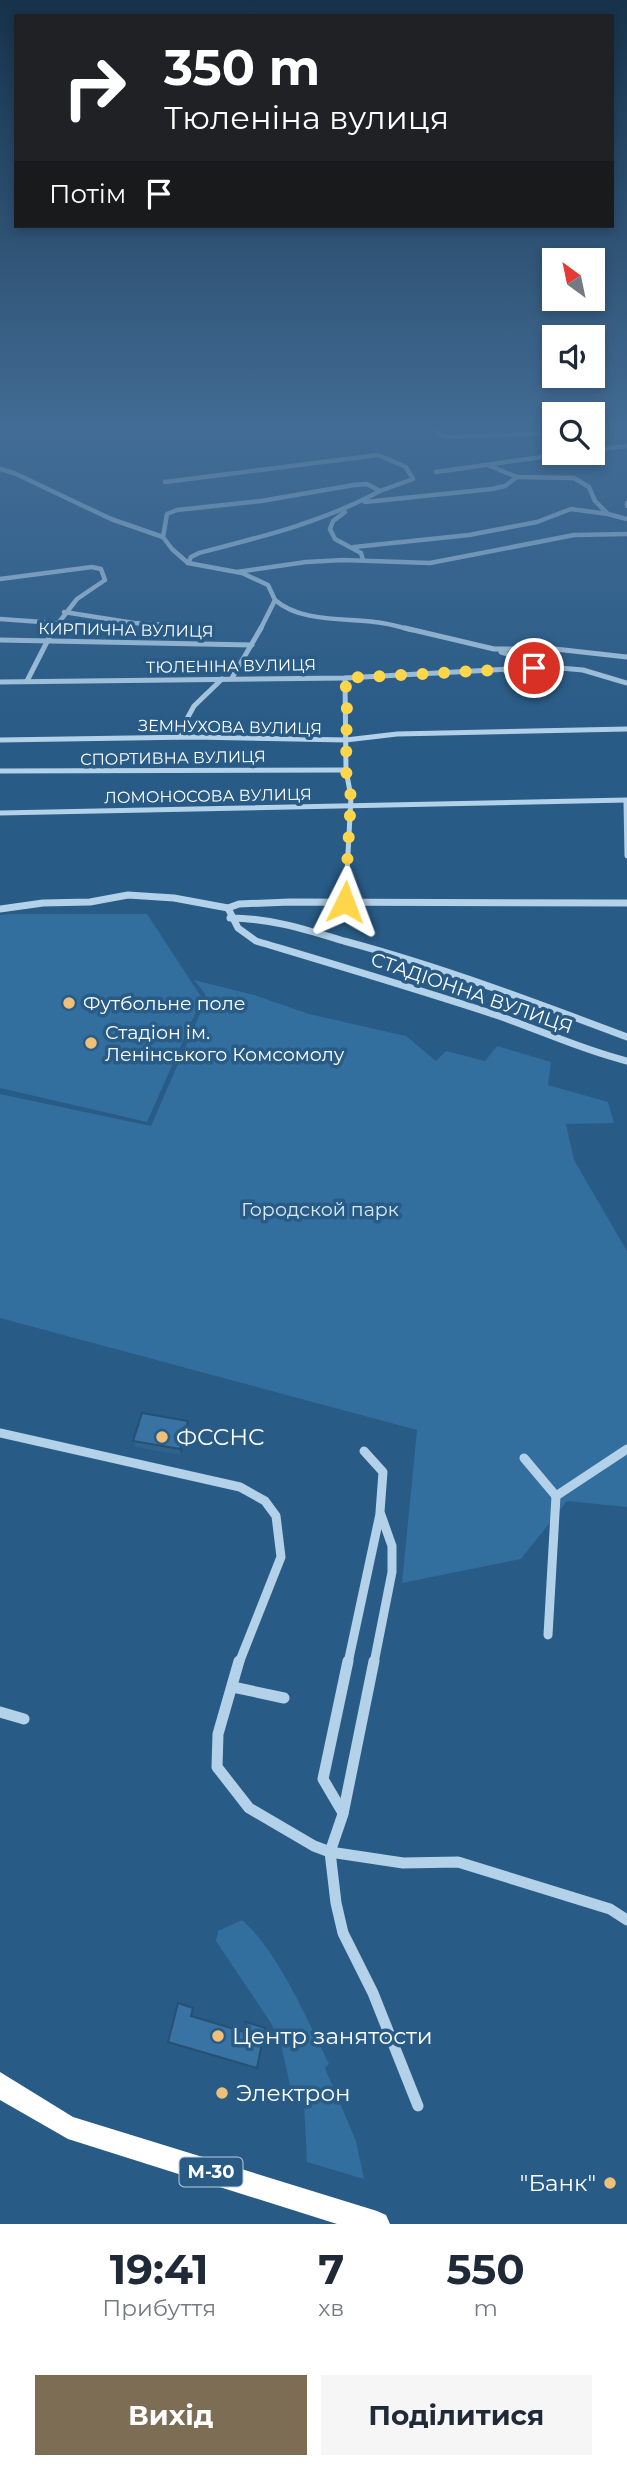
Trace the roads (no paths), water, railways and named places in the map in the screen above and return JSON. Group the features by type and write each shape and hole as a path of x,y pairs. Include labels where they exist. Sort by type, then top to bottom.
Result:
{"highway":[{"name":"М-30","path":"0,2084 47,2117 105,2141 281,2192 377,2224"}],"street":[{"path":"145,531 163,537 173,552 188,564 201,569 237,572 306,562 363,560 430,563 573,535 627,534"},
{"path":"163,537 164,531"},
{"path":"188,564 191,557 198,554 246,543 282,531"},
{"path":"331,531 335,539 354,547 364,556 363,560"},
{"path":"354,547 490,531"},
{"path":"0,579 75,568 101,569 105,580 84,592 64,612 45,641 27,681"},
{"path":"237,572 268,585 275,600 284,608 301,614 378,622 494,649 549,667"},
{"path":"232,678 275,600"},
{"path":"64,612 134,623 200,627"},
{"path":"0,619 56,623"},
{"name":"КИРПИЧНА ВУЛИЦЯ","path":"0,640 252,645"},
{"path":"494,649 555,649 627,657"},
{"name":"ТЮЛЕНІНА ВУЛИЦЯ","path":"0,682 345,678 549,667 583,670 627,683"},
{"path":"177,737 194,706 223,678"},
{"path":"345,678 346,771 351,797 345,902"},
{"name":"ЗЕМНУХОВА ВУЛИЦЯ","path":"0,740 177,737 346,740 397,734 627,729"},
{"name":"СПОРТИВНА ВУЛИЦЯ","path":"0,771 346,771"},
{"path":"626,800 627,856"},
{"name":"ЛОМОНОСОВА ВУЛИЦЯ","path":"0,813 626,800"},
{"path":"0,909 90,902 128,895 174,898 228,908 239,904 345,902 627,903"},
{"path":"228,908 230,918"},
{"name":"СТАДІОННА ВУЛИЦЯ","path":"230,918 257,918 291,924 394,954 627,1037"},
{"name":"СТАДІОННА ВУЛИЦЯ","path":"230,918 243,934 256,941 463,1004 544,1031 594,1053 627,1060"},
{"path":"0,1433 240,1487 265,1501 276,1517 281,1557 241,1656 218,1734 217,1767 249,1808 314,1846 330,1852 402,1863 458,1862 610,1909 627,1920"},
{"path":"556,1496 627,1449"},
{"path":"343,1814 323,1779 380,1512 383,1472 364,1451"},
{"path":"524,1458 556,1496 548,1635"},
{"path":"380,1512 392,1546 392,1572 343,1814 330,1852 336,1903 343,1933 373,1993 418,2105"},
{"path":"233,1687 284,1698"},
{"path":"0,1712 24,1719"}],"place":[{"name":"Футбольне поле","path":"69,1003"},
{"name":"Стадіон ім. Ленінського Комсомолу","path":"91,1043"},
{"name":"ФССНС","path":"162,1437"},
{"name":"Центр занятости","path":"218,2036"},
{"name":"Электрон","path":"222,2093"},
{"name":"\"Банк\"","path":"610,2183"}],"park label":[{"name":"Городской парк","path":"320,1209"}]}
